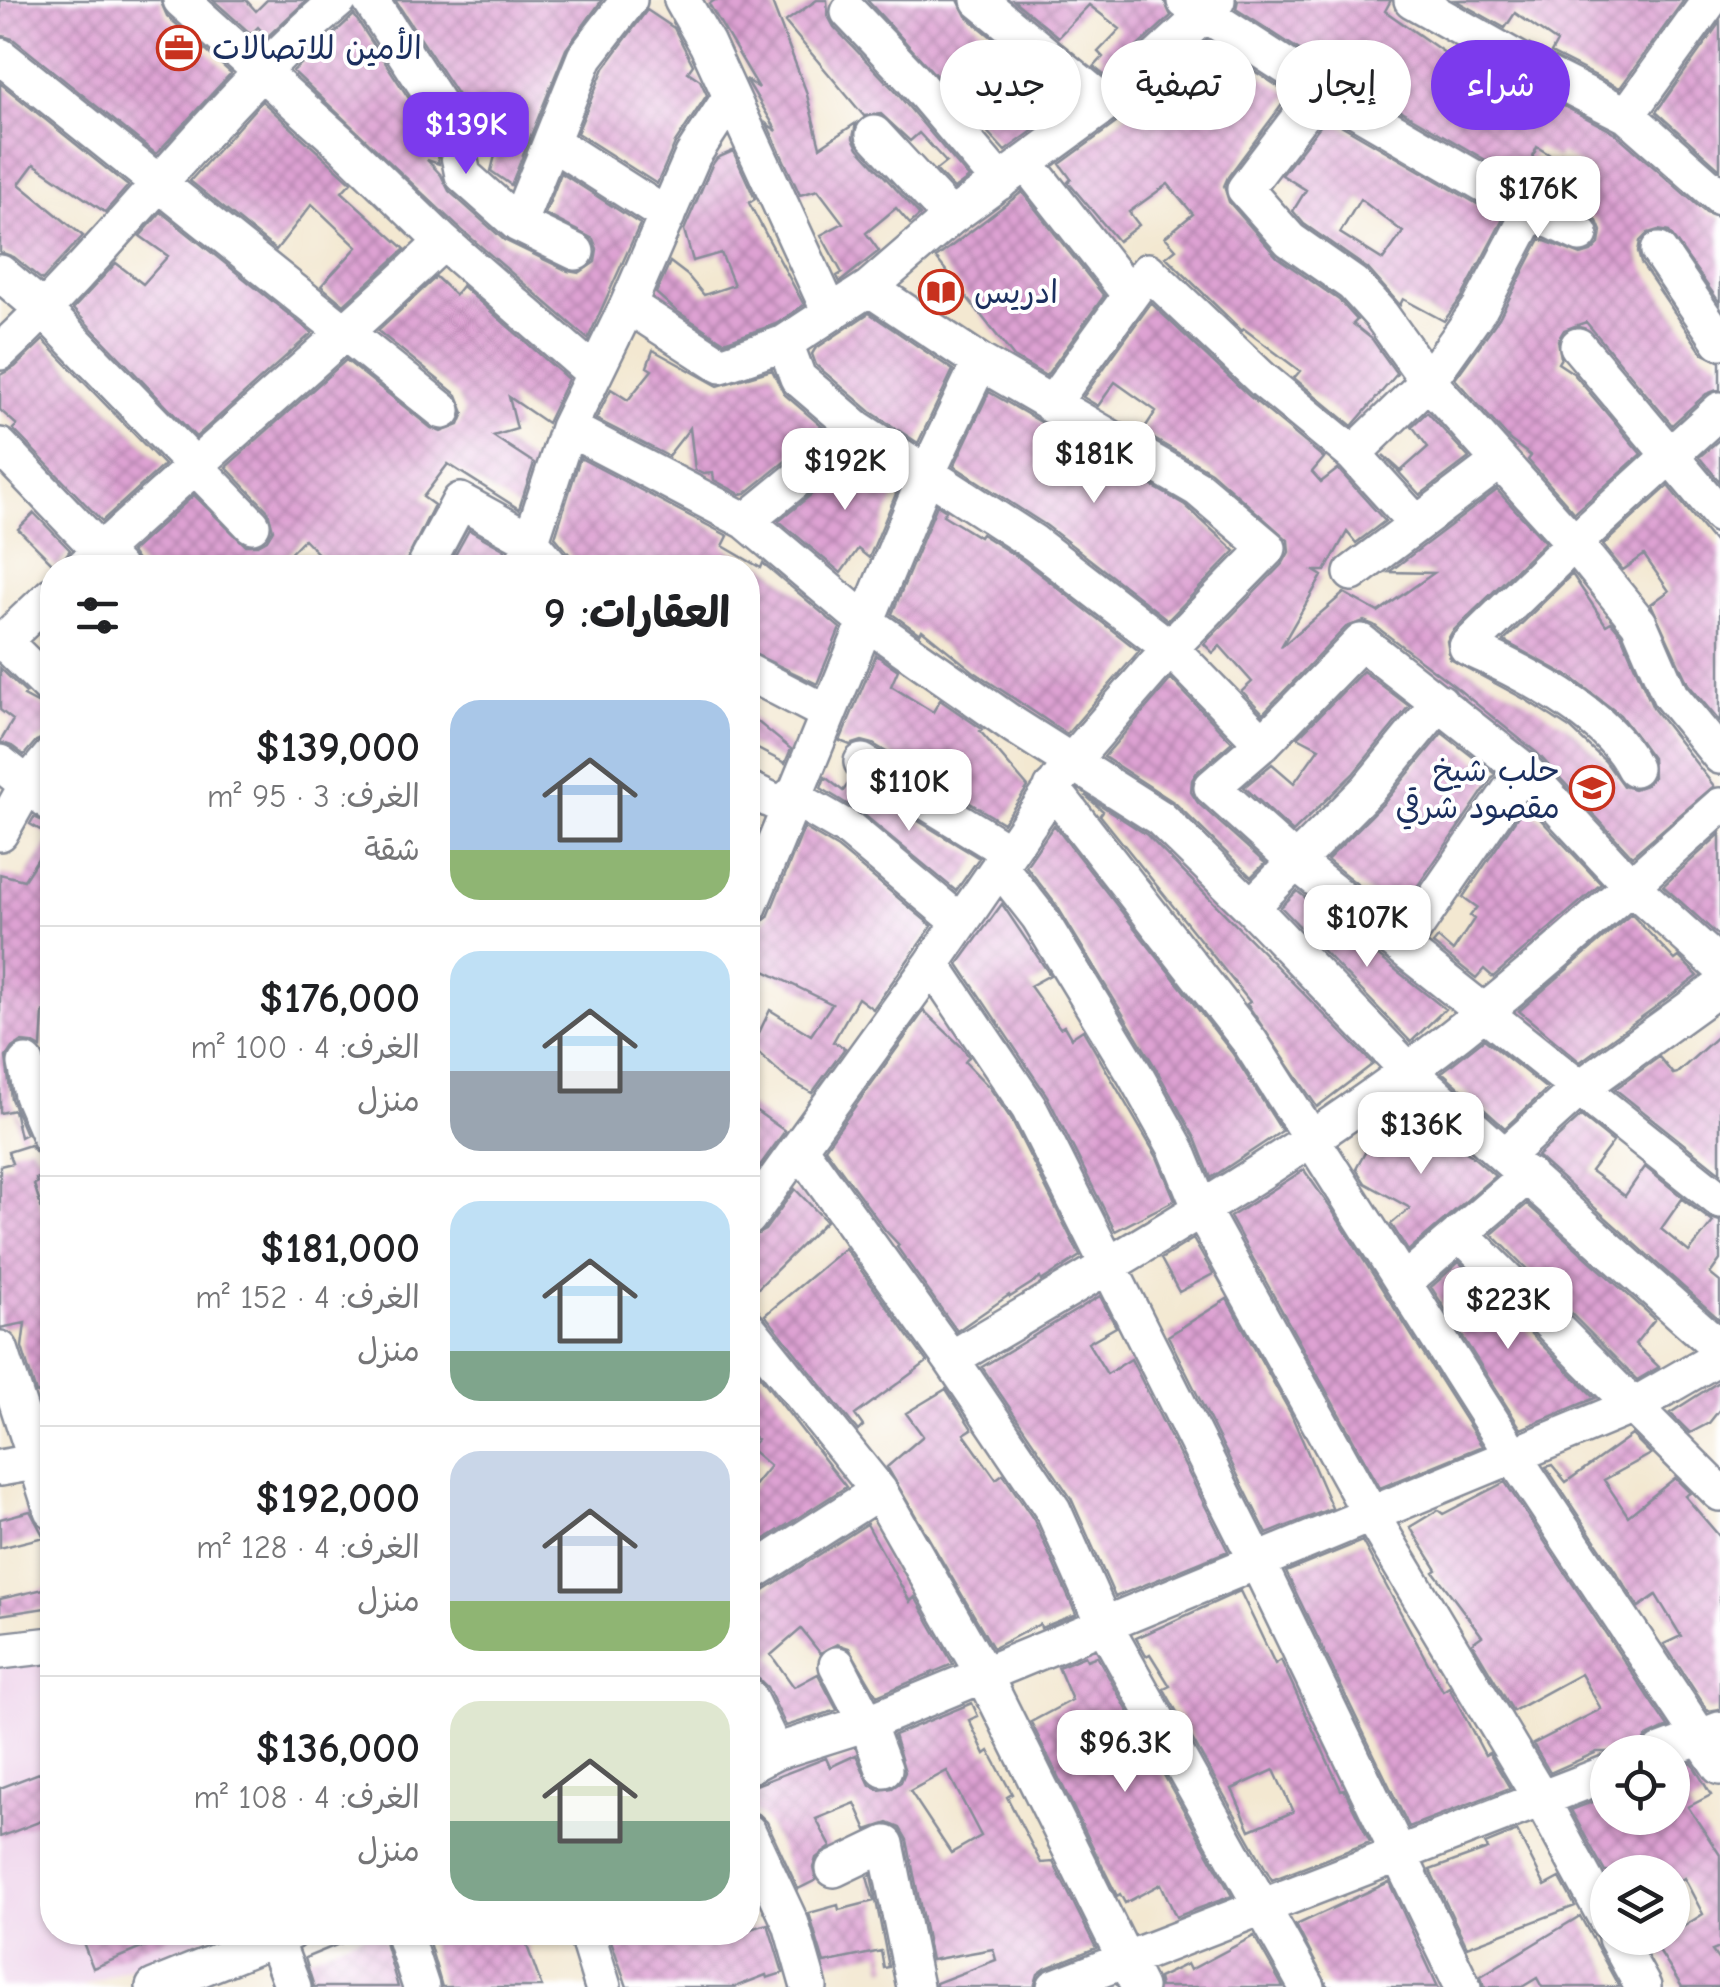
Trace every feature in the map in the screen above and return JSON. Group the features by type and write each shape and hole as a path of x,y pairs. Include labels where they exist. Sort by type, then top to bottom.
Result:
{"street":[{"path":"181,0 443,242 594,373"},
{"path":"370,0 453,128 463,175 518,224 576,252"},
{"path":"518,224 585,56 629,0"},
{"path":"682,0 707,44 830,312"},
{"path":"979,0 1101,100"},
{"path":"1412,0 1628,115 1720,197"},
{"path":"1628,115 1711,4"},
{"path":"0,352 44,310 323,5"},
{"path":"1168,40 1202,5 1276,57"},
{"path":"850,12 1013,172 1130,295"},
{"path":"0,56 348,332 442,412"},
{"path":"431,555 460,502 526,554 568,428 628,306 693,155 730,98"},
{"path":"628,306 721,365 785,343 869,288 951,218 1101,108"},
{"path":"1290,130 1245,188 1290,240 1353,284 1381,315 1428,381 1574,543 1640,623 1670,696 1720,756"},
{"path":"1392,130 1531,211 1580,234"},
{"path":"874,134 951,218"},
{"path":"552,143 667,216"},
{"path":"1353,454 1428,381 1480,308 1531,211"},
{"path":"107,555 193,465 348,332 443,242"},
{"path":"1659,250 1720,341"},
{"path":"1051,405 1148,270 1262,380 1353,454 1416,523"},
{"path":"0,272 44,310 252,525"},
{"path":"760,1202 932,964 1062,774 1170,648 1268,548 1197,488 980,362 869,288"},
{"path":"785,343 798,378 858,429 1034,543 1170,648 1263,742"},
{"path":"1578,346 1720,515"},
{"path":"760,878 926,476 980,362"},
{"path":"1634,768 1624,748 1529,674 1467,647 1720,410"},
{"path":"568,428 746,521 866,622 1015,726 1062,774 1250,1042 1514,1456 1711,1733 1720,1767"},
{"path":"746,521 858,429"},
{"path":"0,446 94,555"},
{"path":"1352,572 1499,462"},
{"path":"40,606 1,640 40,677"},
{"path":"1720,966 1630,886 1524,770 1361,642 1263,742 1212,787 1294,861 1720,1200"},
{"path":"760,678 827,713"},
{"path":"1251,907 1369,788 1440,702"},
{"path":"862,762 1004,859 1134,1073 1176,1148 1200,1209 1371,1515 1590,1889"},
{"path":"1402,947 1524,770"},
{"path":"1062,774 1160,818 1407,1070 1720,1348"},
{"path":"0,832 26,784"},
{"path":"760,793 850,830 960,922"},
{"path":"950,1359 1200,1209 1407,1070 1484,1012 1720,806"},
{"path":"932,964 1029,1108 1110,1264 1463,1987"},
{"path":"1404,1282 1460,1233 1580,1088 1720,987"},
{"path":"26,1064 40,1113"},
{"path":"800,1149 1053,1510 1104,1625 1307,1987"},
{"path":"1460,1233 1720,1493"},
{"path":"760,1343 878,1491 984,1675 1132,1974"},
{"path":"0,1349 29,1462 40,1485"},
{"path":"761,1759 867,1723 1514,1456 1635,1405 1720,1356"},
{"path":"760,1567 878,1491"},
{"path":"0,1651 40,1646"},
{"path":"836,1665 867,1723 884,1769"},
{"path":"1055,1987 1132,1974 1265,1906 1590,1780"},
{"path":"834,1869 886,1844 914,1987"},
{"path":"760,1858 791,1924 809,1987"},
{"path":"154,1987 255,1945"},
{"path":"282,1945 293,1987"},
{"path":"407,1945 421,1987"},
{"path":"590,1945 603,1987"},
{"path":"1625,1955 1643,1987"}],"shaded area":[{"path":"40,1661 40,1945 190,1945 81,1987 0,1987 0,1666"}],"building":[{"path":"0,0 160,0 167,16 231,73 156,154 13,39 0,35"},
{"path":"213,0 246,0 256,11 267,0 307,0 267,37 258,27 251,34"},
{"path":"395,0 602,0 566,49 511,185 491,171 497,148 478,143 471,115"},
{"path":"715,0 771,0 806,91 820,147 856,123 853,138 858,148 920,215 910,224 896,208 866,233 879,251 840,282 837,276 842,273 821,235 843,223 818,190 800,195 767,124 777,131 746,79 759,88 709,4"},
{"path":"817,0 827,0 828,16 834,27 969,178 954,189 936,170 946,162 919,133 910,141 881,114 864,116 785,22"},
{"path":"867,0 958,0 966,16 995,40 940,40 940,80"},
{"path":"1013,0 1164,0 1171,16 1145,40 1109,40 1120,29 1089,5 1058,37"},
{"path":"1238,0 1391,0 1385,11 1431,43 1431,128 1411,117 1411,40 1284,40 1236,9"},
{"path":"1455,0 1684,0 1620,88 1570,63 1570,40 1554,40 1515,13 1505,28"},
{"path":"647,10 674,28 693,65 688,72 700,80 707,95 675,143 657,184 577,133 604,68"},
{"path":"354,15 433,135 439,164 427,160 449,191 504,240 568,271 579,273 595,262 597,249 593,239 545,214 561,173 640,224 588,339 457,226 293,71"},
{"path":"1720,22 1720,169 1656,112"},
{"path":"1256,72 1276,85 1276,113 1228,177 1224,186 1229,202 1277,257 1339,300 1357,320 1353,324 1372,339 1397,374 1352,426 1294,378 1300,371 1242,331 1166,257 1176,249 1165,237 1193,214 1168,184 1129,212 1139,225 1118,241 1068,182 1071,179 1060,164 1106,130 1256,130"},
{"path":"0,83 128,186 105,212 34,164 19,184 83,236 42,280 14,257 0,252"},
{"path":"262,101 351,182 342,192 405,249 344,305 321,286 357,247 312,204 276,250 190,181"},
{"path":"1570,109 1615,133 1706,213 1720,218 1720,303 1669,232 1648,233 1640,241 1638,252 1641,263 1702,353 1720,362 1720,389 1706,394 1672,425 1586,322 1564,330 1558,340 1558,363 1573,373 1641,454 1575,513 1528,460 1531,456 1511,441 1455,379 1499,318 1540,239 1581,255 1599,244 1601,231 1597,221 1571,206 1593,174 1561,153 1557,159 1537,147 1522,181 1434,130 1570,130"},
{"path":"986,130 1034,130 1005,151"},
{"path":"1317,130 1349,130 1503,219 1462,297 1444,321 1403,299 1400,305 1368,269 1304,224 1293,211 1306,190 1282,175","holes":["1360,199 1403,232 1383,260 1340,233"]},
{"path":"733,151 755,199 749,203 804,305 776,324 724,342 656,293 670,262 704,295 734,285 721,253 693,261 684,230 712,165 717,158"},
{"path":"1022,192 1104,296 1046,376 1014,357 936,258"},
{"path":"161,212 312,333 196,437 73,309 116,263 143,284 168,256 140,236"},
{"path":"436,277 455,295 462,286 568,379 547,423 509,397 517,429 493,436 534,463 519,509 448,464 423,497 434,505 409,555 319,555 304,539 289,555 133,555 131,552 194,495 245,545 267,540 273,530 268,511 226,467 346,360 431,428 441,432 459,425 464,413 457,395 378,331"},
{"path":"1151,303 1248,395 1324,458 1312,472 1321,482 1338,469 1385,521 1356,543 1347,532 1325,571 1314,571 1322,576 1281,647 1344,593 1378,612 1434,573 1389,572 1497,490 1545,542 1452,632 1447,641 1450,659 1571,729 1605,761 1623,786 1634,789 1646,785 1653,777 1652,758 1620,715 1572,678 1504,641 1572,574 1606,625 1611,622 1621,634 1653,708 1714,786 1632,856 1537,753 1453,685 1364,621 1346,627 1263,713 1242,691 1252,682 1220,646 1213,653 1204,644 1283,563 1289,552 1288,540 1211,472 1142,432 1156,411 1115,382 1098,406 1083,397"},
{"path":"869,313 953,370 918,443 871,412 816,365 812,354 815,349"},
{"path":"43,340 164,465 102,521 13,429 17,425 0,410 0,375 15,367"},
{"path":"653,350 718,386 772,370 784,394 825,429 740,494 714,480 713,473 695,470 690,428 668,456 596,419 611,389 628,400 652,370 647,367"},
{"path":"989,392 1185,505 1235,551 1168,620 1047,526 954,466"},
{"path":"1427,412 1469,458 1420,495 1383,455 1401,471 1428,447 1412,426"},
{"path":"1720,439 1720,482 1699,457"},
{"path":"860,455 901,482 869,558 858,549 841,573 779,521 841,470 843,473"},
{"path":"580,458 728,536 723,546 739,555 570,555 555,537"},
{"path":"1668,486 1720,549 1720,722 1688,684 1651,604 1669,591 1644,555 1623,570 1603,545"},
{"path":"937,505 946,511 943,515 1022,560 1139,651 1067,734 973,671 922,630 920,634 892,614"},
{"path":"34,513 70,550 66,555 44,555 18,529"},
{"path":"469,530 505,550 504,555 455,555"},
{"path":"763,563 840,628 817,684 760,657"},
{"path":"876,655 898,670 891,686 933,712 940,700 982,729 1028,787 1003,823 873,744 862,741 850,745 840,741"},
{"path":"0,668 26,693 24,696 40,705 40,739 24,755 0,742 13,720 0,710"},
{"path":"1363,671 1409,706 1353,774 1293,832 1244,787 1272,764 1294,783 1319,748 1298,737"},
{"path":"1171,679 1232,742 1197,772 1191,792 1198,803 1265,863 1251,877 1175,803 1104,757"},
{"path":"760,724 791,749 785,763 760,750"},
{"path":"1442,733 1495,774 1397,916 1327,860 1384,803"},
{"path":"825,777 843,791 851,780 979,858 956,891 863,814 821,788"},
{"path":"1085,795 1147,835 1373,1064 1317,1107 1247,1004 1250,1002 1100,815 1103,811"},
{"path":"1526,804 1601,884 1493,977 1484,969 1476,978 1433,944 1438,938 1453,951 1474,919 1470,916 1477,907 1463,897"},
{"path":"34,817 40,820 40,830 30,824"},
{"path":"1054,825 1233,1054 1282,1131 1211,1178 1195,1138 1152,1062 1057,906 1026,866"},
{"path":"804,828 838,848 932,926 873,1009 858,998 833,1042 845,1048 812,1093 786,1078 760,1054 760,1031 770,1010 811,1035 832,1004 760,969 760,924 768,917"},
{"path":"1720,834 1720,937 1663,886"},
{"path":"40,855 40,1047 21,1042 6,1057 11,1099 26,1134 20,1137 14,1110 0,1113 0,874 24,880"},
{"path":"1297,891 1445,1009 1411,1042 1281,907"},
{"path":"1002,904 1050,975 1030,986 1071,1038 1083,1030 1157,1157 1175,1200 1115,1231 1047,1096 958,964"},
{"path":"1631,914 1675,960 1679,957 1698,976 1580,1062 1519,1011"},
{"path":"924,1011 961,1046 969,1057 965,1062 990,1088 1011,1119 1080,1256 1041,1281 1040,1278 1009,1295 957,1331 899,1245 825,1148"},
{"path":"1720,1034 1720,1173 1615,1089 1659,1057 1673,1074 1677,1073"},
{"path":"1484,1039 1547,1089 1505,1128 1442,1072"},
{"path":"760,1113 785,1131 760,1165"},
{"path":"1581,1116 1613,1142 1591,1171 1625,1196 1645,1167 1707,1217 1720,1221 1720,1260 1710,1274 1720,1282 1720,1320 1537,1156","holes":["1682,1199 1713,1222 1689,1252 1661,1229"]},
{"path":"1407,1118 1471,1155 1495,1176 1408,1251 1391,1224 1410,1208 1365,1183 1356,1169 1382,1122 1399,1132"},
{"path":"30,1145 40,1157 40,1178 34,1184 40,1204 40,1393 36,1393 22,1347 25,1323 0,1328 0,1166 12,1163 8,1152"},
{"path":"1304,1170 1482,1446 1380,1488 1230,1217"},
{"path":"795,1189 826,1221 760,1286 760,1233"},
{"path":"1527,1204 1655,1319 1635,1344 1659,1367 1637,1380 1492,1234"},
{"path":"1193,1239 1213,1274 1179,1292 1161,1259"},
{"path":"845,1248 927,1362 855,1415 863,1426 858,1431 765,1315"},
{"path":"1459,1262 1595,1398 1521,1429 1431,1287"},
{"path":"1100,1296 1116,1327 1088,1343 1107,1374 1131,1359 1228,1551 1115,1597 1071,1498 982,1367"},
{"path":"1227,1299 1291,1414 1332,1508 1267,1534 1168,1336"},
{"path":"760,1376 846,1487 760,1542 760,1478 770,1466 760,1457"},
{"path":"1720,1381 1720,1409 1709,1423 1690,1433 1670,1413"},
{"path":"946,1389 972,1429 964,1434 996,1479 1003,1474 1034,1520 1076,1614 1041,1628 1040,1624 993,1648 887,1467 923,1436 906,1413"},
{"path":"1632,1435 1651,1454 1604,1480 1628,1516 1675,1478 1720,1537 1720,1709 1708,1711 1664,1644 1681,1636 1656,1595 1639,1607 1546,1467 1552,1465 1566,1482"},
{"path":"1505,1482 1668,1727 1651,1735 1590,1735 1590,1755 1550,1773 1533,1744 1601,1709 1581,1674 1513,1711 1472,1643 1482,1636 1434,1572 1437,1570 1410,1527 1438,1510 1443,1514"},
{"path":"30,1511 40,1538 0,1548 0,1519"},
{"path":"867,1524 910,1602 915,1597 953,1664 877,1696 849,1648 837,1644 820,1653 801,1629 771,1655 794,1687 818,1674 837,1710 786,1726 760,1680 760,1592"},
{"path":"1362,1541 1443,1691 1449,1687 1485,1755 1489,1753 1510,1788 1409,1827 1286,1572"},
{"path":"40,1590 40,1609 0,1615 0,1599"},
{"path":"1240,1591 1275,1664 1281,1660 1341,1790 1344,1789 1370,1842 1272,1880 1164,1689 1170,1686 1136,1638","holes":["1274,1770 1293,1812 1250,1830 1232,1789"]},
{"path":"1085,1656 1087,1660 1097,1656 1232,1896 1176,1917 1161,1884 1125,1903 1120,1894 1117,1896 1031,1722 1072,1700 1058,1667"},
{"path":"972,1703 978,1716 969,1720 985,1754 989,1751 1012,1794 1007,1797 1041,1863 1053,1862 1096,1948 1046,1968 1038,1974 1034,1987 936,1987 936,1983 996,1960 993,1949 931,1960 907,1840 900,1828 888,1823 867,1830 855,1803 816,1819 831,1847 816,1858 816,1880 798,1889 767,1822 760,1815 760,1783 826,1758 830,1767 856,1755 870,1785 879,1790 901,1782 905,1772 894,1735","holes":["947,1771 981,1836 951,1853 910,1791"]},
{"path":"1690,1764 1711,1795 1690,1806"},
{"path":"40,1773 40,1822 0,1837 0,1788"},
{"path":"1590,1803 1590,1835 1690,1835 1690,1810 1720,1855 1720,1948 1712,1951 1720,1962 1720,1987 1682,1987 1662,1955 1690,1955 1690,1922 1703,1914 1690,1889 1690,1855 1596,1855 1571,1810"},
{"path":"1517,1831 1545,1886 1560,1878 1575,1906 1467,1947 1430,1870 1488,1849 1485,1844"},
{"path":"871,1875 889,1967 884,1968 881,1951 824,1963 809,1913 874,1901 867,1877"},
{"path":"1389,1882 1438,1987 1328,1987 1296,1925"},
{"path":"1580,1916 1590,1934 1590,1955 1601,1955 1619,1987 1542,1987 1537,1978 1522,1987 1484,1987 1481,1976"},
{"path":"768,1924 783,1973 735,1987 627,1987 612,1945 760,1945 760,1926"},
{"path":"1254,1936 1283,1987 1160,1987 1158,1978 1187,1964 1190,1970"},
{"path":"84,1945 149,1945 93,1968"},
{"path":"336,1945 386,1945 398,1987 314,1987 305,1958"},
{"path":"430,1945 527,1945 542,1987 442,1987"}],"place":[{"name":"الأمين للاتصالات","path":"179,48"},
{"name":"ادريس","path":"941,292"},
{"name":"حلب شيخ مقصود شرقي","path":"1592,788"}]}
